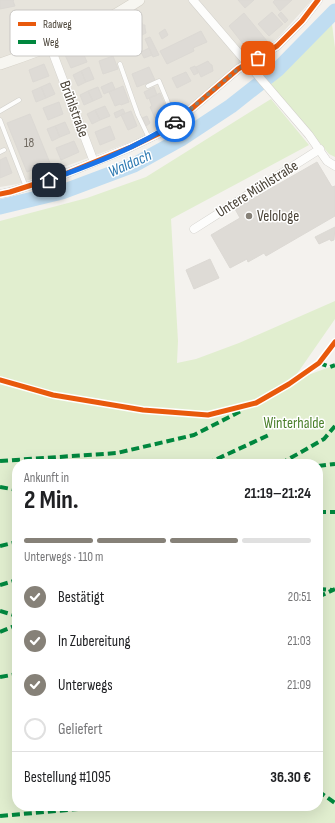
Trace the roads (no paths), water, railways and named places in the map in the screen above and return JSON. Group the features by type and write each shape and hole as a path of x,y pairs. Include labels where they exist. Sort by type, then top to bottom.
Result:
{"main road":[{"path":"123,10 139,0"},
{"path":"0,64 22,56"}],"street":[{"path":"193,0 320,149 327,161 335,166"},
{"path":"0,194 27,187 94,162 131,147 160,132 176,122 238,69 276,46 302,21 318,0"},
{"name":"Brühlstraße","path":"54,56 94,162"},
{"name":"Untere Mühlstraße","path":"194,229 320,149"}],"lane":[{"path":"120,64 138,116 148,138"},
{"path":"148,86 159,81 176,122"},
{"path":"0,111 19,100"},
{"path":"0,120 27,187"}],"waterway":[{"name":"Waldach","path":"0,207 62,192 134,165 181,139 231,106 278,69 335,11"}],"place":[{"name":"Velologe","path":"249,216"}],"park label":[{"name":"Winterhalde","path":"294,423"}]}
